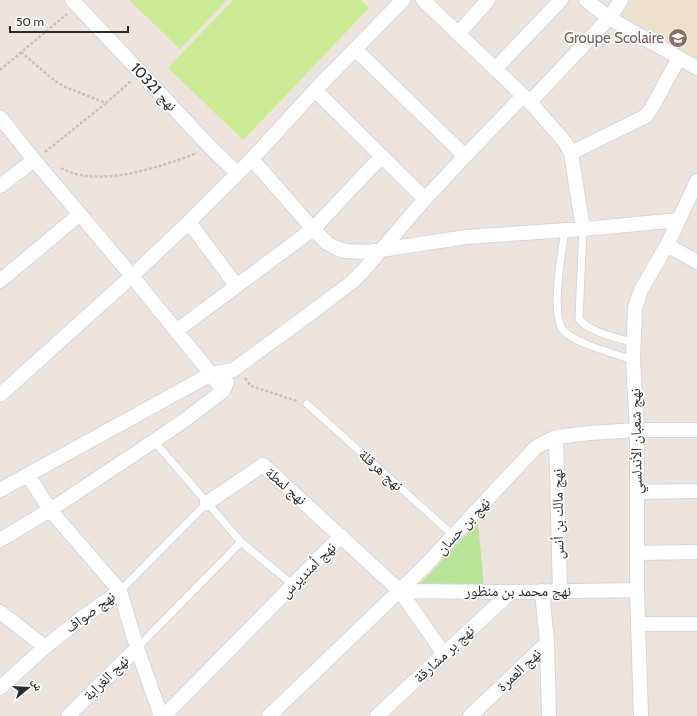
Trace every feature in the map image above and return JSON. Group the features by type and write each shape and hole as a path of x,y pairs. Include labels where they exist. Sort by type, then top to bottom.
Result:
{"street":[{"path":"0,395 132,276 189,222 252,159 315,90 403,0"},
{"path":"423,0 527,99 565,142 571,153 583,229"},
{"path":"458,34 488,0"},
{"path":"495,69 561,0"},
{"path":"586,0 610,18 697,68"},
{"path":"0,490 211,374 235,368 352,282 368,267 425,199 465,156 527,99 610,18 621,0"},
{"name":"نهج 10321","path":"74,3 141,72 211,148 237,173"},
{"path":"355,49 465,156"},
{"path":"571,153 646,116 679,58"},
{"path":"315,90 425,199"},
{"path":"0,117 34,160 132,276 223,390"},
{"path":"176,331 313,229 382,157"},
{"path":"252,159 327,243 345,251 361,252 381,250 466,237 583,229 678,220"},
{"path":"0,186 34,160"},
{"name":"نهج شعبان الأندلسي","path":"642,716 637,590 637,430 633,360 635,308 637,299 667,245 697,181"},
{"path":"565,230 578,205"},
{"path":"0,281 80,214"},
{"path":"189,222 236,286"},
{"path":"667,245 697,262"},
{"path":"0,540 50,510 186,419 223,390 235,368"},
{"name":"نهج بن حسان","path":"269,716 400,591 454,536 536,447 556,437 590,433 637,430 697,430"},
{"name":"نهج مالك بن أنس","path":"556,437 560,591"},
{"name":"نهج لمطة","path":"207,504 263,465 341,536"},
{"name":"نهج صواف","path":"0,688 45,647 83,617 120,591 50,510 28,474"},
{"path":"637,492 697,491"},
{"name":"نهج أمنديرس","path":"162,716 341,536 400,591 444,654"},
{"path":"637,553 697,552"},
{"name":"نهج محمد بن منظور","path":"400,591 511,592 637,590"},
{"name":"نهج الغرابة","path":"68,716 137,648 120,591"},
{"name":"نهج العمرة","path":"470,716 547,643 542,591"},
{"name":"نهج بر مشارقة","path":"377,716 511,592"},
{"path":"0,612 45,647"},
{"path":"638,624 697,624"},
{"path":"547,643 549,716"},
{"path":"137,648 162,716"}],"lane":[{"path":"583,229 579,319 582,323 591,328 634,343"},
{"path":"565,230 557,297 557,313 563,330 570,336 582,342 633,360"},
{"name":"نهج هرقلة","path":"307,404 454,536"},
{"path":"154,441 240,542 293,585"},
{"path":"120,591 207,504"},
{"path":"137,648 240,542"}],"path":[{"path":"0,70 74,3"},
{"path":"21,52 55,81 65,87 106,103"},
{"path":"34,160 106,103 141,72"},
{"path":"57,166 81,175 115,175 156,168 211,148"},
{"path":"235,368 251,386 307,404"}],"shaded area":[{"name":"Groupe Scolaire","path":"629,0 697,0 697,59 619,18"}],"green space":[{"path":"129,0 227,0 180,49"},
{"path":"233,0 361,0 369,8 243,140 168,68"},
{"path":"478,522 484,588 418,586"}],"place":[{"name":"Groupe Scolaire","path":"678,38"}]}
